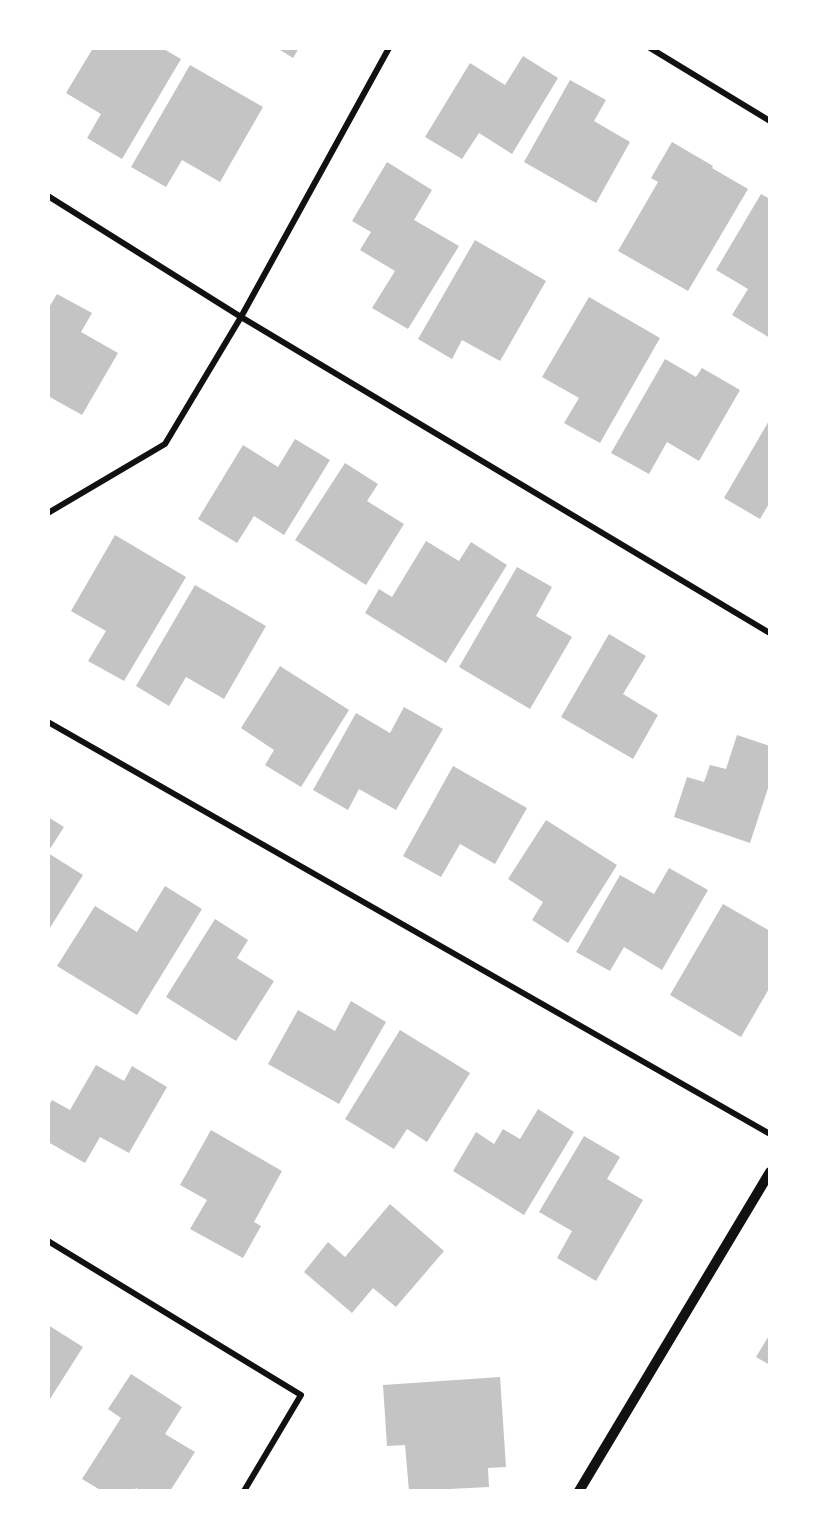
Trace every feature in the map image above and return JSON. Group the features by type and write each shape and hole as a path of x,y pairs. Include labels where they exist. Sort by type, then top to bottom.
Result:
{"street":[{"path":"48,513 165,444 241,317 389,48"},
{"path":"650,48 770,121"},
{"path":"48,196 241,317 768,632"},
{"path":"48,722 770,1134"},
{"path":"579,1491 770,1172"},
{"path":"48,1241 301,1395 244,1491"}],"building":[{"path":"93,48 162,48 181,59 122,159 87,138 101,114 66,93"},
{"path":"277,48 299,48 293,58"},
{"path":"523,56 558,78 512,154 479,133 462,159 425,137 470,63 505,85"},
{"path":"190,65 263,107 220,182 182,160 166,187 131,167"},
{"path":"570,80 606,100 594,121 630,142 596,203 524,162"},
{"path":"672,142 748,189 688,291 618,251 658,182 651,178"},
{"path":"387,162 432,190 414,220 459,246 408,329 372,308 395,271 360,250 371,232 352,221"},
{"path":"761,194 770,199 770,338 732,315 748,289 716,270"},
{"path":"475,240 546,281 500,361 462,340 452,359 418,339"},
{"path":"57,294 92,313 81,332 118,353 82,415 48,396 48,309"},
{"path":"589,297 660,338 600,443 564,423 579,398 542,377"},
{"path":"665,359 696,377 702,368 740,390 699,461 667,442 649,474 611,453"},
{"path":"770,419 770,502 760,519 724,498"},
{"path":"295,439 330,460 284,535 254,516 237,543 198,519 243,445 278,467"},
{"path":"345,463 378,484 367,501 404,524 366,585 295,540"},
{"path":"115,535 186,577 124,681 88,661 106,631 71,611"},
{"path":"426,541 459,561 471,542 507,565 446,663 365,613 379,589 392,597"},
{"path":"517,567 552,587 536,616 572,637 530,709 459,667"},
{"path":"195,585 266,626 224,699 186,677 169,706 136,686"},
{"path":"609,634 646,656 623,694 658,715 633,759 561,717"},
{"path":"280,666 349,710 301,787 265,765 274,750 241,728"},
{"path":"404,707 443,729 396,810 359,789 348,810 313,790 356,713 390,733"},
{"path":"737,735 770,746 770,782 750,843 674,817 687,777 704,782 710,765 726,769"},
{"path":"453,766 527,808 495,864 460,844 441,877 403,856"},
{"path":"48,817 64,827 48,852"},
{"path":"546,820 617,865 568,943 532,920 543,902 508,879"},
{"path":"48,853 83,875 48,931"},
{"path":"669,868 708,890 662,970 624,947 610,971 576,952 620,875 654,894"},
{"path":"165,886 202,909 137,1015 57,966 95,906 137,932"},
{"path":"723,904 770,931 770,987 741,1037 670,995"},
{"path":"215,919 248,940 237,958 274,981 236,1041 166,997"},
{"path":"351,1001 386,1022 339,1104 268,1064 298,1010 335,1031"},
{"path":"400,1030 470,1073 427,1142 407,1129 394,1149 345,1119"},
{"path":"96,1065 124,1081 132,1066 167,1087 129,1153 100,1137 85,1163 48,1142 48,1107 52,1100 70,1110"},
{"path":"538,1109 574,1132 524,1215 453,1171 476,1132 494,1144 503,1129 520,1139"},
{"path":"211,1130 282,1171 254,1222 261,1226 243,1258 190,1229 207,1200 180,1185"},
{"path":"584,1136 620,1157 607,1179 643,1200 596,1281 557,1258 572,1231 539,1212"},
{"path":"390,1204 444,1251 396,1307 373,1288 352,1313 304,1272 328,1242 345,1257"},
{"path":"48,1325 83,1347 48,1402"},
{"path":"770,1334 770,1365 756,1357"},
{"path":"131,1374 182,1407 165,1434 195,1452 170,1491 141,1491 136,1488 134,1491 102,1491 82,1479 121,1418 108,1409"},
{"path":"500,1377 506,1467 488,1468 489,1487 409,1491 405,1445 387,1446 383,1385"}]}
